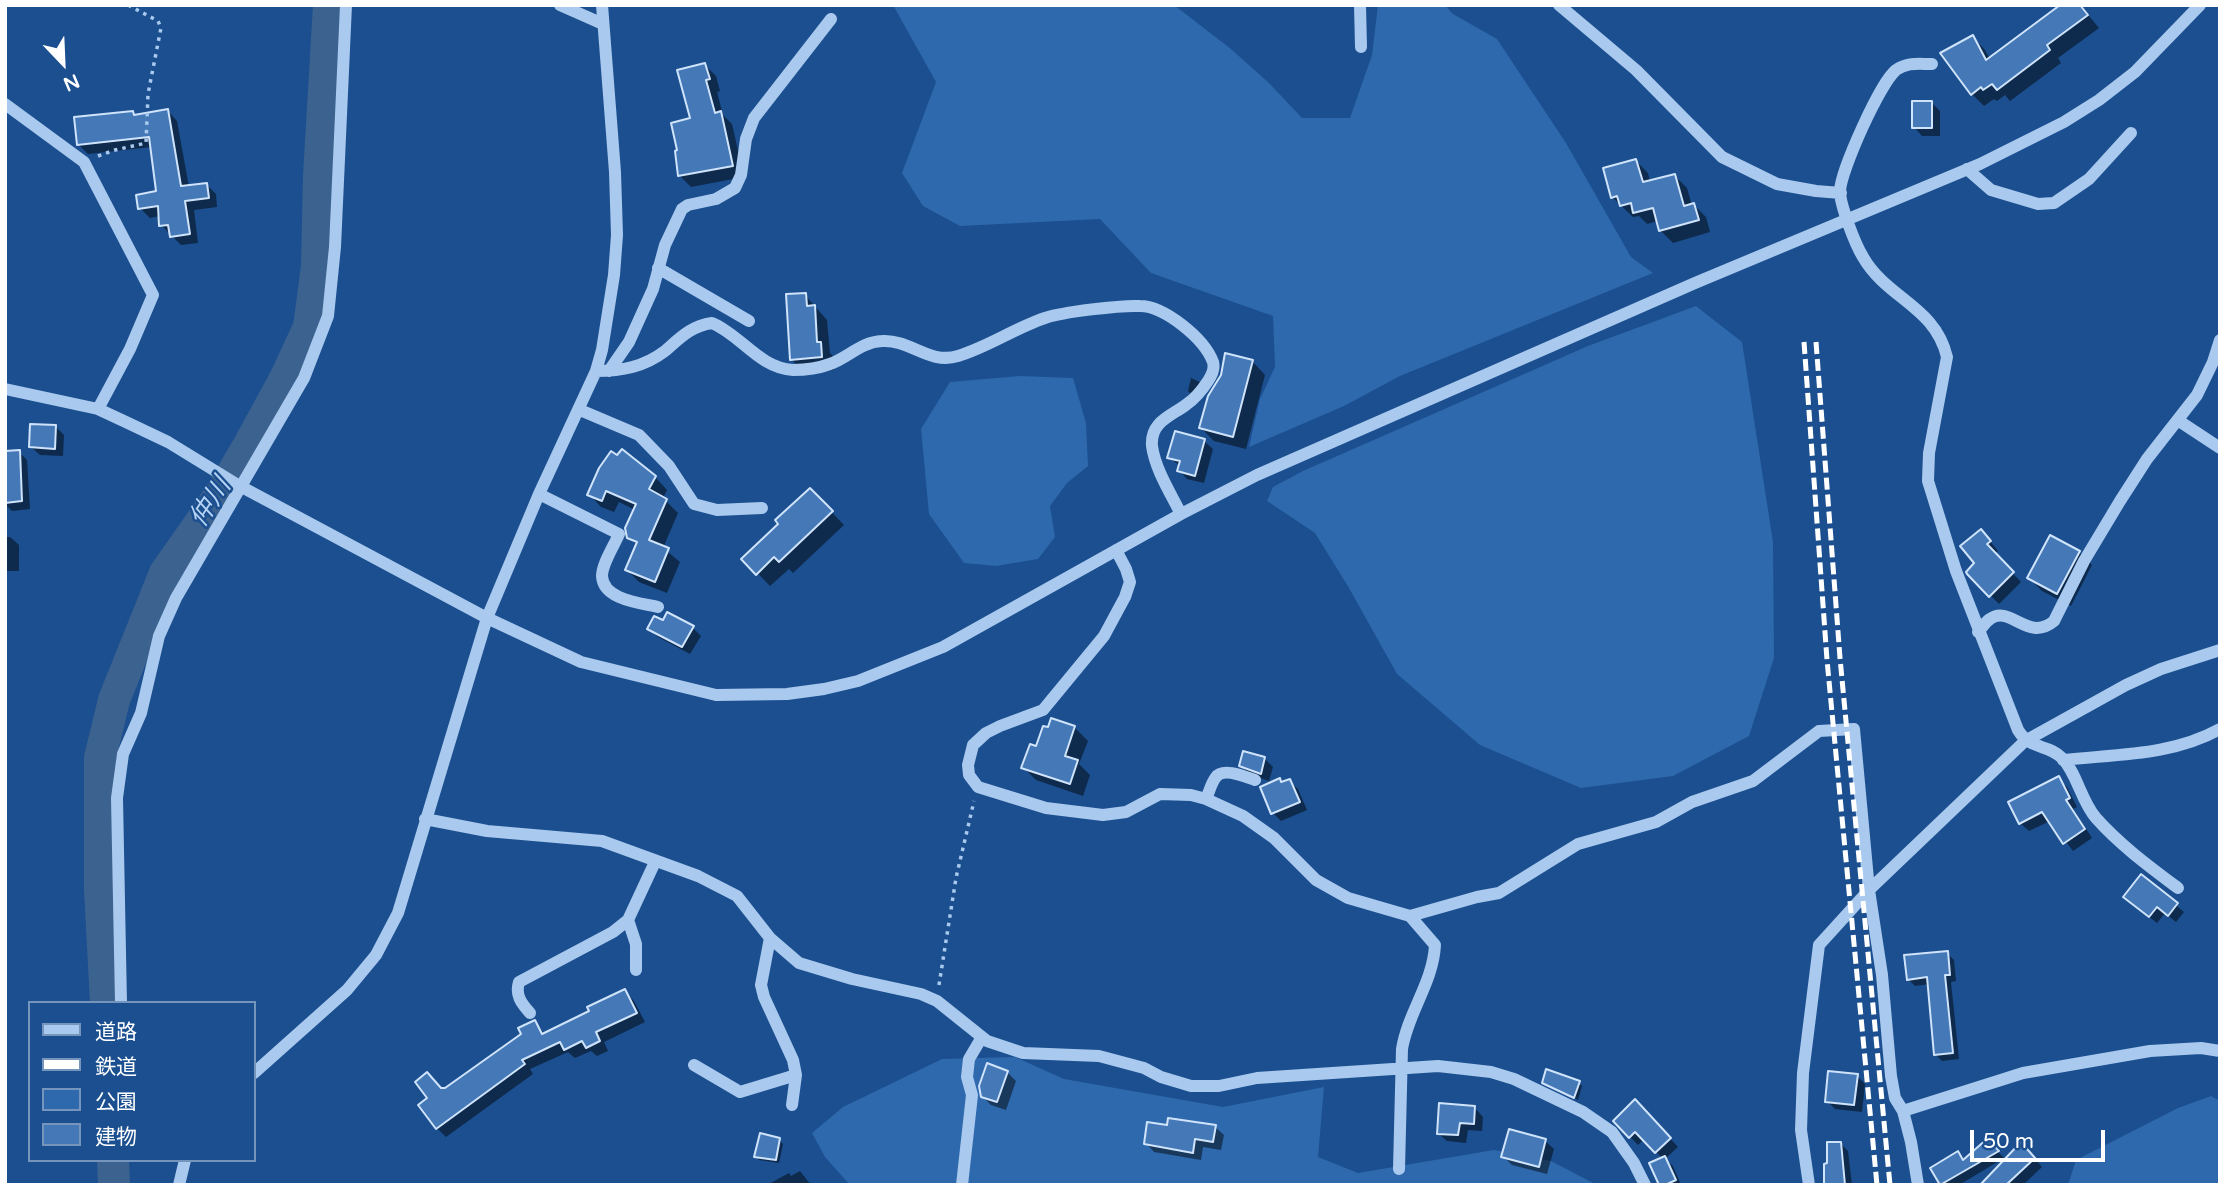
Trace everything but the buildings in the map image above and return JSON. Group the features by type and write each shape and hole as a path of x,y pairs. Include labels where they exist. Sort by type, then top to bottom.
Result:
{"street":[{"path":"121,1001 117,798 123,754 141,713 159,636 176,598 304,377 328,316 334,268 346,5"},
{"path":"560,5 603,24"},
{"path":"602,5 615,172 617,235 603,371"},
{"path":"1360,5 1361,47"},
{"path":"1559,5 1636,70 1722,157 1777,184 1841,193"},
{"path":"5,389 98,409 168,442 239,486 487,618 581,662 716,695 788,694 858,681 943,648 1181,514 1257,475 1695,283 1967,169 2064,122 2099,100 2153,56 2200,5"},
{"path":"256,1071 347,990 376,955 398,913 487,618 539,494 580,410 603,371 629,342 653,289 665,245 682,209 729,194 735,188 746,139 754,118 831,19"},
{"path":"1932,64 1908,63 1895,71 1885,83 1859,134 1846,170 1841,193 1843,207 1863,257 1875,274 1935,327 1944,343 1947,357 1929,453 1928,481 1936,512 1978,632 2013,719 2025,741 2053,751 2063,760 2083,799 2097,819 2124,846 2178,888"},
{"path":"5,104 84,162 153,295 130,349 98,409"},
{"path":"1967,169 1991,190 2038,204 2054,203 2089,178 2132,133"},
{"path":"658,268 749,321"},
{"path":"603,371 638,366 664,351 691,329 712,323 736,336 757,356 792,370 830,364 865,343 884,341 901,343 941,360 958,356 1048,316 1142,305 1185,326 1208,352 1214,364 1213,374 1200,394 1164,418 1154,429 1152,446 1181,514"},
{"path":"1978,632 1989,620 1998,616 2009,617 2034,629 2047,627 2054,621 2084,561 2120,500 2147,459 2179,421 2206,379 2220,340"},
{"path":"580,410 639,435 670,466 694,504 717,510 762,508"},
{"path":"2179,421 2220,448"},
{"path":"539,494 619,534 602,575 605,587 619,598 658,607"},
{"path":"1116,550 1130,582 1104,636 1042,709 986,733 973,746 968,765 969,775 978,787 1046,808 1103,815 1126,812 1160,794 1191,795 1206,799 1243,816 1274,838 1316,880 1348,898 1410,916 1499,893 1578,844 1656,822 1692,802 1754,781 1819,732 1854,729 1869,890 1882,975 1891,1076 1895,1098 1902,1111 1911,1142 1918,1185"},
{"path":"1809,1185 1801,1130 1802,1085 1819,945 1869,890 2025,741 2126,685 2161,669 2220,650"},
{"path":"2063,760 2181,747 2220,729"},
{"path":"1206,799 1219,774 1227,773 1255,780"},
{"path":"425,819 487,831 602,841 698,876 737,896 770,938 799,962 921,994 937,1001 987,1041 1023,1053 1099,1056 1144,1068 1161,1077 1191,1086 1219,1086 1257,1078 1438,1066 1491,1072 1535,1088 1583,1112 1612,1132 1634,1163 1645,1185"},
{"path":"530,1013 520,1002 517,990 519,982 613,932 628,920 655,862"},
{"path":"1399,1169 1404,1036 1434,966 1435,945 1410,916"},
{"path":"628,920 636,944 636,970"},
{"path":"770,938 761,985 793,1060 796,1075 792,1105"},
{"path":"962,1185 971,1095 967,1077 970,1059 982,1037"},
{"path":"1902,1111 2023,1073 2150,1051 2190,1048 2220,1051"},
{"path":"694,1065 740,1092 796,1075"},
{"path":"179,1185 185,1162"}],"path":[{"path":"84,162 115,149 146,143 148,94 161,28 158,21 128,5"},
{"path":"937,1001 956,878 978,787"}],"green space":[{"path":"893,5 1174,5 1231,49 1269,83 1302,118 1350,118 1372,55 1378,5 1445,5 1453,14 1497,39 1566,143 1631,257 1653,273 1400,376 1344,406 1249,447 1260,399 1275,367 1273,316 1151,273 1100,219 960,226 923,206 902,173 936,82"},
{"path":"1696,306 1742,342 1773,542 1774,658 1749,736 1673,776 1581,788 1480,745 1397,674 1315,533 1267,501 1273,487 1303,471 1588,346"},
{"path":"1020,376 1073,378 1086,423 1088,466 1067,483 1050,506 1055,537 1038,559 996,566 964,563 929,514 921,429 950,382"},
{"path":"1015,1057 1064,1079 1223,1107 1324,1087 1318,1157 1358,1173 1494,1150 1551,1161 1597,1185 850,1185 825,1157 812,1133 843,1107 942,1059"},
{"path":"2211,1096 2220,1101 2220,1185 2068,1185 2076,1160 2178,1108"}],"waterway":[{"name":"仲川","path":"106,1001 100,890 100,758 114,700 165,573 219,496 286,377 309,327 317,266 319,176 329,5"},
{"name":"仲川","path":"113,1162 114,1185"}],"railway":[{"path":"1804,342 1827,660 1877,1185"},
{"path":"1816,342 1840,658 1890,1185"}]}
